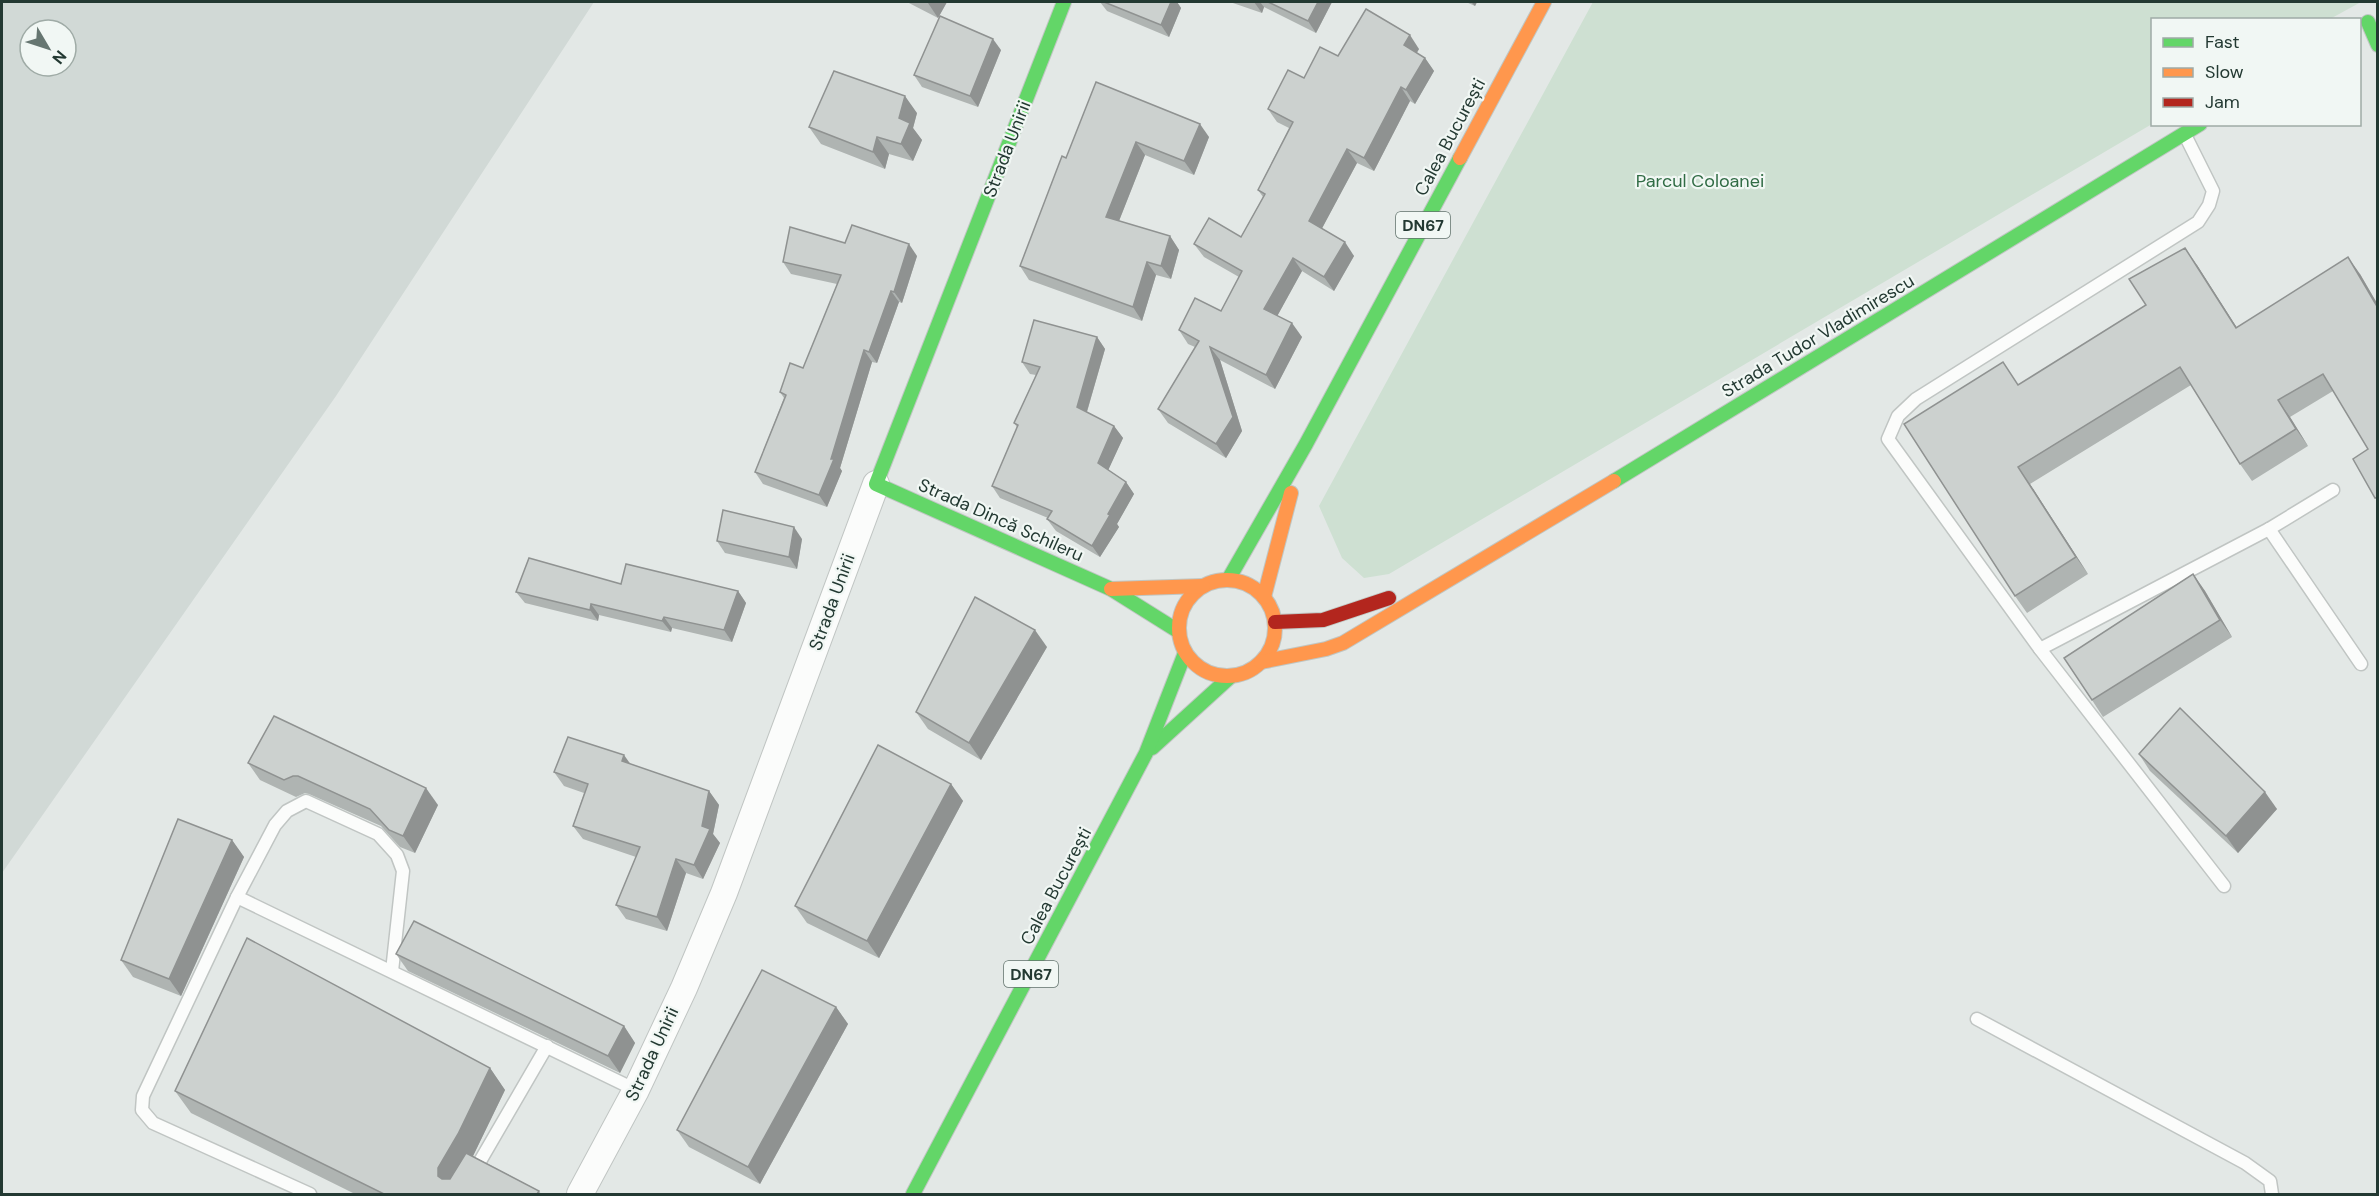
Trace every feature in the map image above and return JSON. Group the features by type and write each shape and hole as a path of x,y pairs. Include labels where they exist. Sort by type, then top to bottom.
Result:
{"main road":[{"name":"Strada Unirii","path":"876,484 1064,2"},
{"name":"Calea București","path":"1228,580 1303,448 1544,2"},
{"path":"2368,22 2378,45"},
{"name":"Strada Tudor Vladimirescu","path":"1262,662 1326,650 1343,643 1453,575 1749,400 2197,126"},
{"name":"Calea București","path":"1264,597 1303,448"},
{"name":"Strada Dincă Schileru","path":"876,484 1111,589 1178,631"},
{"name":"Strada Tudor Vladimirescu","path":"1275,622 1308,621 1341,615 1453,575"},
{"path":"1230,676 1213,675 1197,667 1185,653 1178,631 1179,618 1184,605 1192,594 1203,586 1228,580 1241,582 1264,597 1275,622 1270,650 1262,662"},
{"name":"Strada Dincă Schileru","path":"1111,589 1203,586"},
{"name":"Calea București","path":"913,1194 1146,753 1185,653"},
{"name":"Calea București","path":"1146,753 1230,676 1247,672 1262,662"}],"street":[{"name":"Strada Unirii","path":"580,1194 636,1090 684,988 724,893 876,484"}],"lane":[{"path":"2185,134 2212,191 2209,205 2198,222 1916,399 1898,416 1888,440 2040,649 2224,886"},
{"path":"2040,649 2269,529 2333,490"},
{"path":"2269,529 2361,664"},
{"path":"310,1194 153,1123 142,1110 143,1096 237,897 275,825 287,811 306,801 378,834 397,855 403,871 392,971"},
{"path":"237,897 636,1090"},
{"path":"1977,1019 2245,1163 2270,1181 2272,1194"},
{"path":"461,1194 547,1046"}],"shaded area":[{"path":"2,2 594,2 336,396 2,873"}],"green space":[{"name":"Parcul Coloanei","path":"1593,2 2361,2 2332,18 2151,18 2151,125 1389,574 1364,578 1342,558 1319,506"}],"building":[{"path":"1104,2 1171,2 1161,25"},
{"path":"1268,2 1318,2 1308,21"},
{"path":"1366,9 1410,35 1404,45 1425,58 1406,90 1401,87 1364,158 1347,149 1309,221 1345,242 1324,277 1293,258 1264,309 1292,323 1266,375 1210,347 1233,417 1216,444 1158,409 1199,341 1179,330 1195,298 1221,311 1242,271 1194,244 1209,218 1241,237 1265,194 1258,190 1293,122 1268,109 1288,70 1304,78 1320,47 1338,56"},
{"path":"940,16 993,39 970,96 914,75"},
{"path":"834,71 905,96 899,118 910,123 901,144 877,137 873,152 809,127"},
{"path":"1096,82 1200,124 1184,161 1136,142 1106,217 1170,236 1161,266 1147,262 1133,307 1020,266 1062,156 1066,158"},
{"path":"852,225 909,244 894,292 891,291 869,352 864,350 831,459 834,459 819,495 755,472 786,395 780,392 790,363 803,368 841,275 783,262 790,227 845,243"},
{"path":"2185,248 2236,328 2348,257 2378,308 2378,497 2375,498 2353,459 2368,449 2323,374 2278,400 2296,429 2240,464 2180,367 2018,467 2076,557 2015,596 1904,424 2003,362 2018,385 2146,305 2129,279"},
{"path":"1034,320 1097,337 1077,407 1114,426 1098,463 1126,482 1092,546 1047,519 1052,511 992,486 1018,425 1014,423 1040,367 1022,362"},
{"path":"723,510 794,527 789,557 717,541"},
{"path":"529,558 621,584 626,564 738,591 724,630 664,617 662,621 591,604 590,610 516,592"},
{"path":"2193,574 2220,620 2092,700 2064,658"},
{"path":"975,597 1035,630 969,743 916,712"},
{"path":"2180,708 2265,792 2226,836 2139,754"},
{"path":"274,716 426,788 403,836 389,830 370,809 298,776 284,780 248,763"},
{"path":"568,737 624,755 622,761 709,791 702,826 710,829 694,865 676,859 657,917 616,905 640,847 573,826 588,784 554,772"},
{"path":"878,745 951,784 867,941 795,906"},
{"path":"178,819 232,840 169,979 121,960"},
{"path":"414,921 624,1026 608,1056 396,954"},
{"path":"247,938 490,1068 458,1134 438,1168 438,1176 442,1179 450,1179 466,1153 539,1191 537,1194 384,1194 175,1091"},
{"path":"762,970 836,1007 748,1167 677,1130"}],"traffic: fast":[{"path":"1064,2 876,484 1111,589 1178,631"},
{"path":"2368,22 2378,45"},
{"path":"1614,481 2197,126"},
{"path":"1228,580 1306,444 1460,158"},
{"path":"913,1194 1146,753 1185,653"},
{"path":"1152,748 1230,677"}],"traffic: slow":[{"path":"1460,158 1544,2"},
{"path":"1261,662 1326,649 1343,643 1614,481"},
{"path":"1264,597 1291,493"},
{"path":"1227,580 1245,584 1261,594 1271,610 1275,628 1271,646 1261,662 1245,672 1227,676 1209,672 1193,662 1183,646 1179,628 1183,610 1193,594 1209,584 1227,580"},
{"path":"1111,589 1203,586"}],"traffic: jam":[{"path":"1275,622 1323,620 1389,598"}]}
